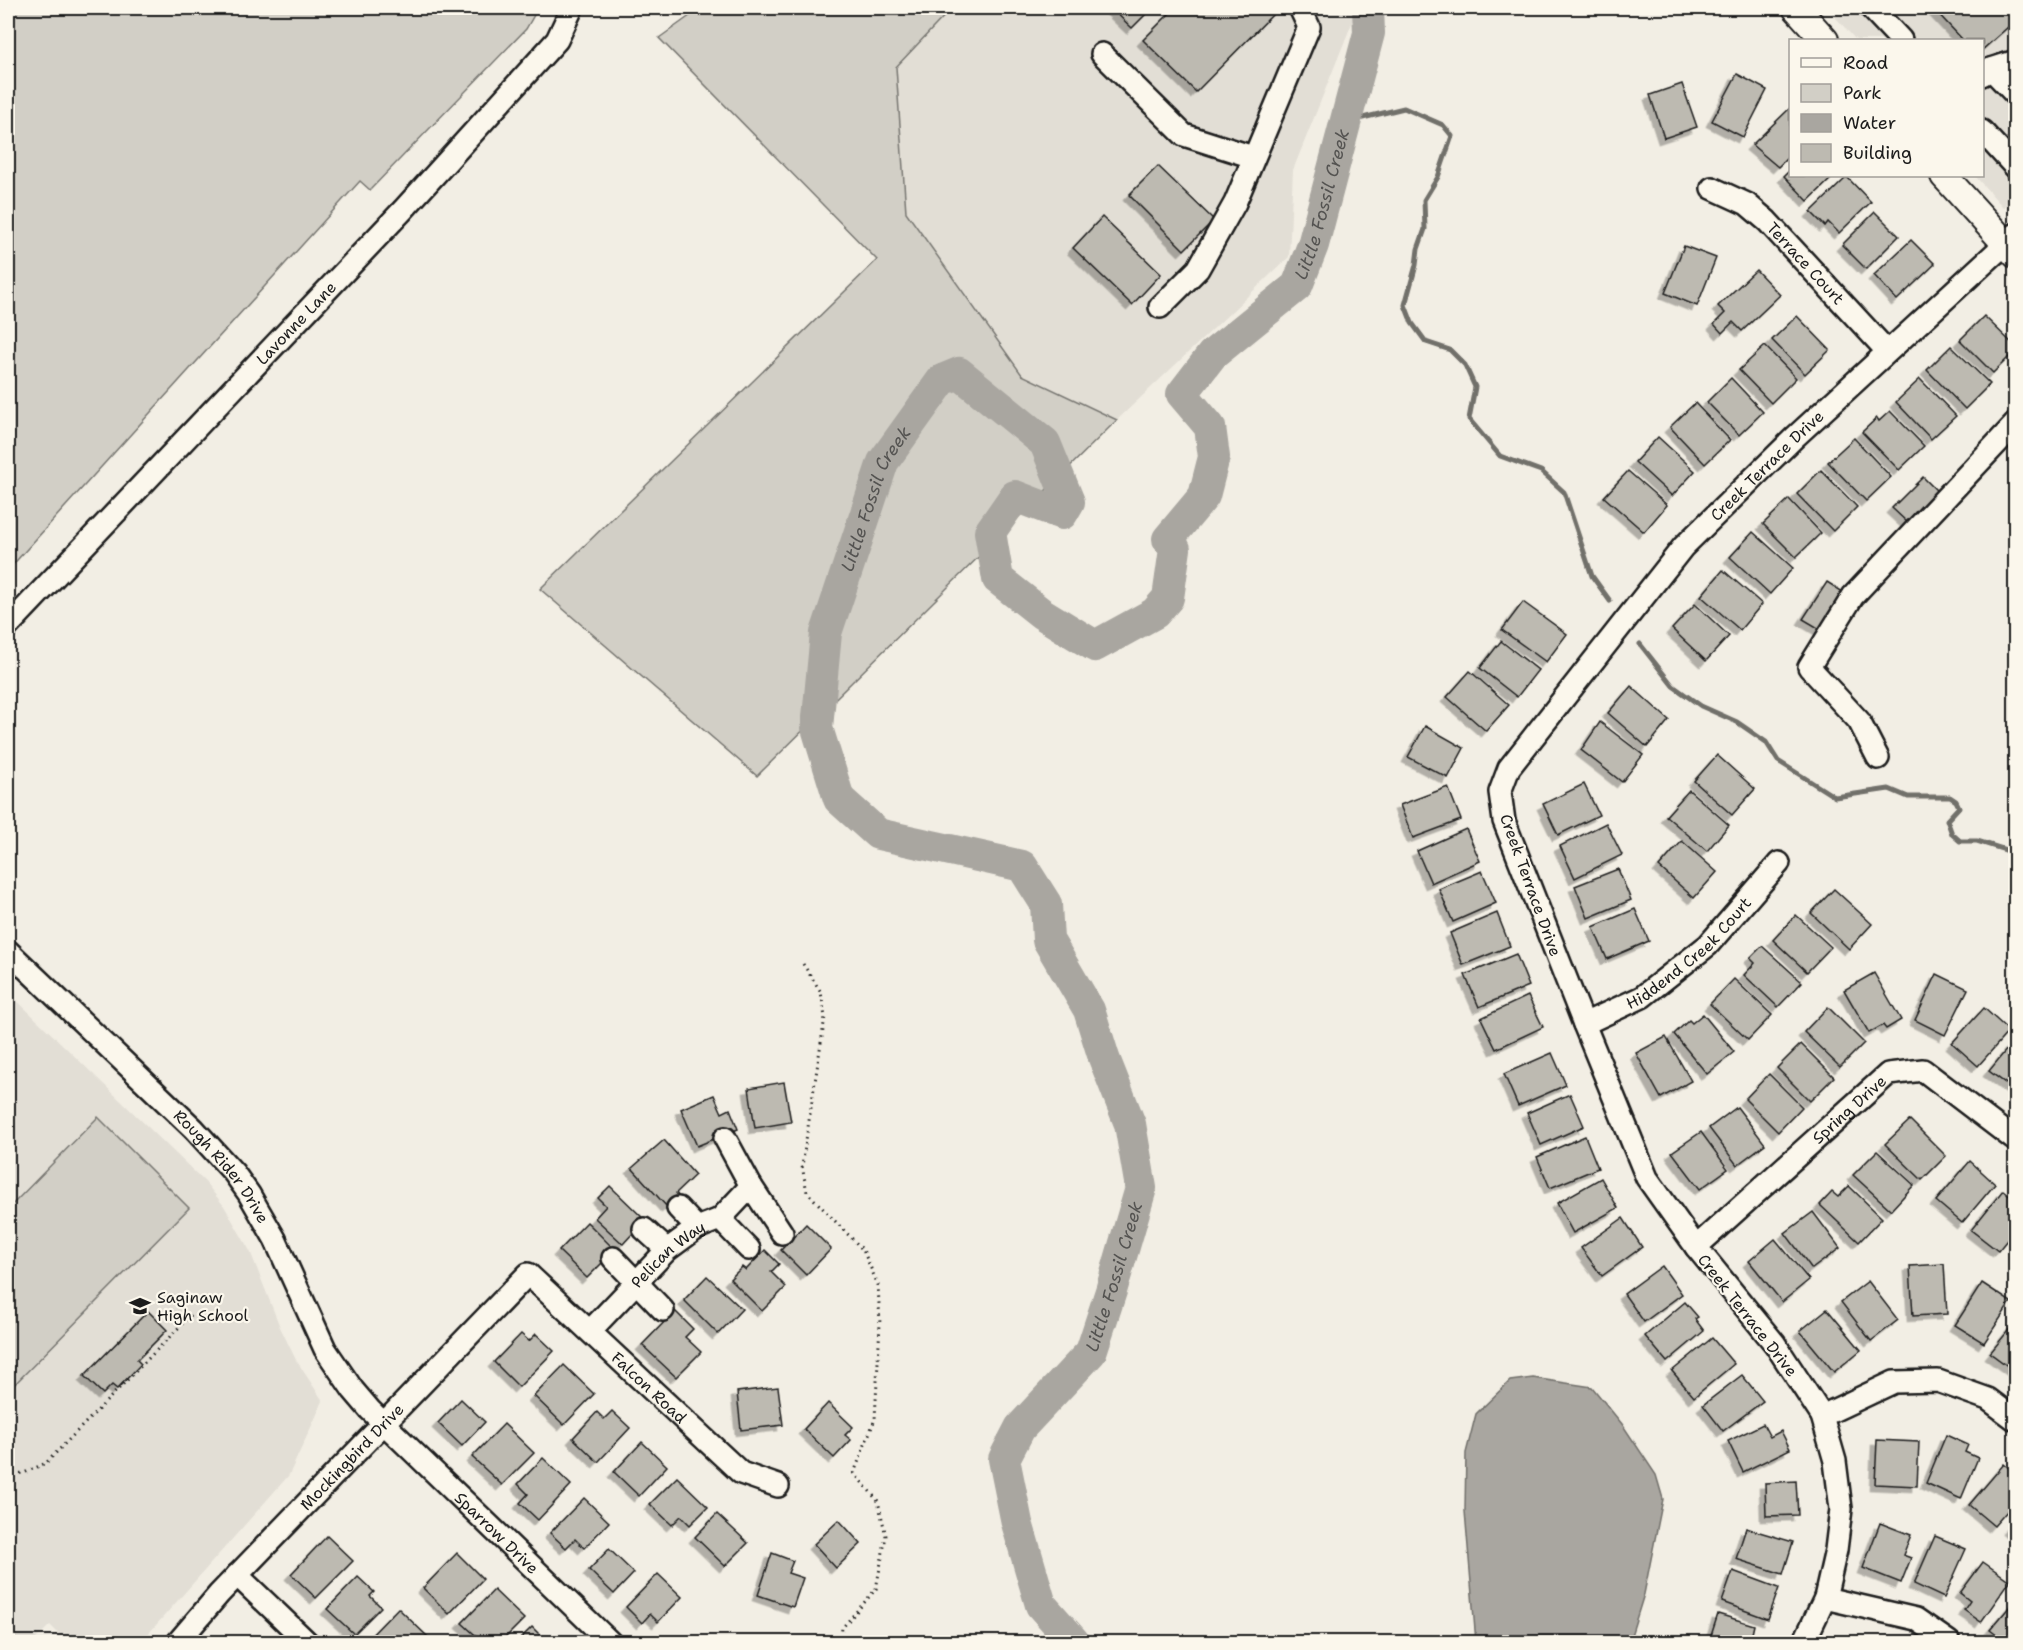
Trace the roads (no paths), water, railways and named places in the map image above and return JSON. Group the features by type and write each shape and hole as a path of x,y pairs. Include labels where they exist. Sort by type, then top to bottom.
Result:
{"main road":[{"path":"1796,8 1824,39"},
{"path":"1945,177 2012,244"}],"street":[{"name":"Lavonne Lane","path":"8,627 403,210 557,40 572,8"},
{"path":"1160,307 1198,269 1235,203 1308,27 1299,8"},
{"path":"1871,8 1900,39"},
{"path":"1102,54 1184,135 1253,157"},
{"path":"1987,72 2016,61"},
{"path":"1987,72 2016,95"},
{"path":"1984,132 2016,168"},
{"name":"Terrace Court","path":"1712,188 1748,204 1767,221 1887,351"},
{"name":"Creek Terrace Drive","path":"1804,1642 1825,1598 1836,1550 1841,1509 1835,1461 1822,1416 1775,1344 1696,1248 1647,1178 1504,821 1500,792 1509,768 1683,547 1887,351 2012,244"},
{"path":"1878,758 1858,721 1809,667 1853,596 2016,423"},
{"name":"Hiddend Creek Court","path":"1584,1024 1642,997 1708,945 1779,863"},
{"name":"Rough Rider Drive","path":"8,951 194,1129 234,1173 275,1239 325,1348 353,1390 382,1424"},
{"name":"Spring Drive","path":"1696,1248 1888,1074 1923,1070 2016,1141"},
{"path":"725,1138 751,1186 782,1233"},
{"name":"Pelican Way","path":"590,1331 667,1250 697,1228 720,1219 751,1186"},
{"path":"678,1208 697,1228"},
{"path":"720,1219 748,1249"},
{"path":"644,1229 667,1250"},
{"path":"613,1258 663,1310"},
{"name":"Mockingbird Drive","path":"178,1642 237,1575 528,1274"},
{"name":"Falcon Road","path":"528,1274 741,1473 778,1486"},
{"path":"1822,1416 1894,1382 1938,1381 1988,1399 2016,1420"},
{"name":"Sparrow Drive","path":"382,1424 610,1642"},
{"path":"237,1575 307,1642"},
{"path":"1825,1598 1916,1619 1949,1642"}],"water":[{"path":"1533,1378 1592,1387 1622,1424 1656,1475 1663,1499 1644,1594 1629,1642 1476,1642 1465,1511 1466,1453 1476,1414 1510,1381"}],"waterway":[{"name":"Little Fossil Creek","path":"1074,1642 1041,1605 1017,1523 1004,1459 1020,1428 1091,1352 1141,1188 1130,1124 1104,1058 1089,1010 1048,940 1046,904 1022,866 878,834 839,799 817,728 826,633 883,462 942,380 959,373 1045,443 1069,502 1062,514 1015,496 990,532 998,579 1041,613 1095,646 1155,613 1168,598 1175,549 1168,539 1204,496 1214,457 1210,427 1182,394 1212,355 1297,286 1313,245 1369,33 1368,8"},
{"path":"1346,122 1404,108 1443,125 1452,136 1438,177 1424,200 1425,229 1405,305 1412,323 1426,342 1450,350 1465,365 1475,387 1469,419 1500,456 1541,471 1564,492 1592,576 1610,601"},
{"path":"1640,644 1673,686 1701,706 1737,722 1766,742 1778,761 1835,797 1889,789 1908,797 1950,797 1959,807 1947,820 1952,834 1960,841 1977,841 2012,852 2016,856"}],"place":[{"name":"Saginaw High School","path":"140,1306"}]}
